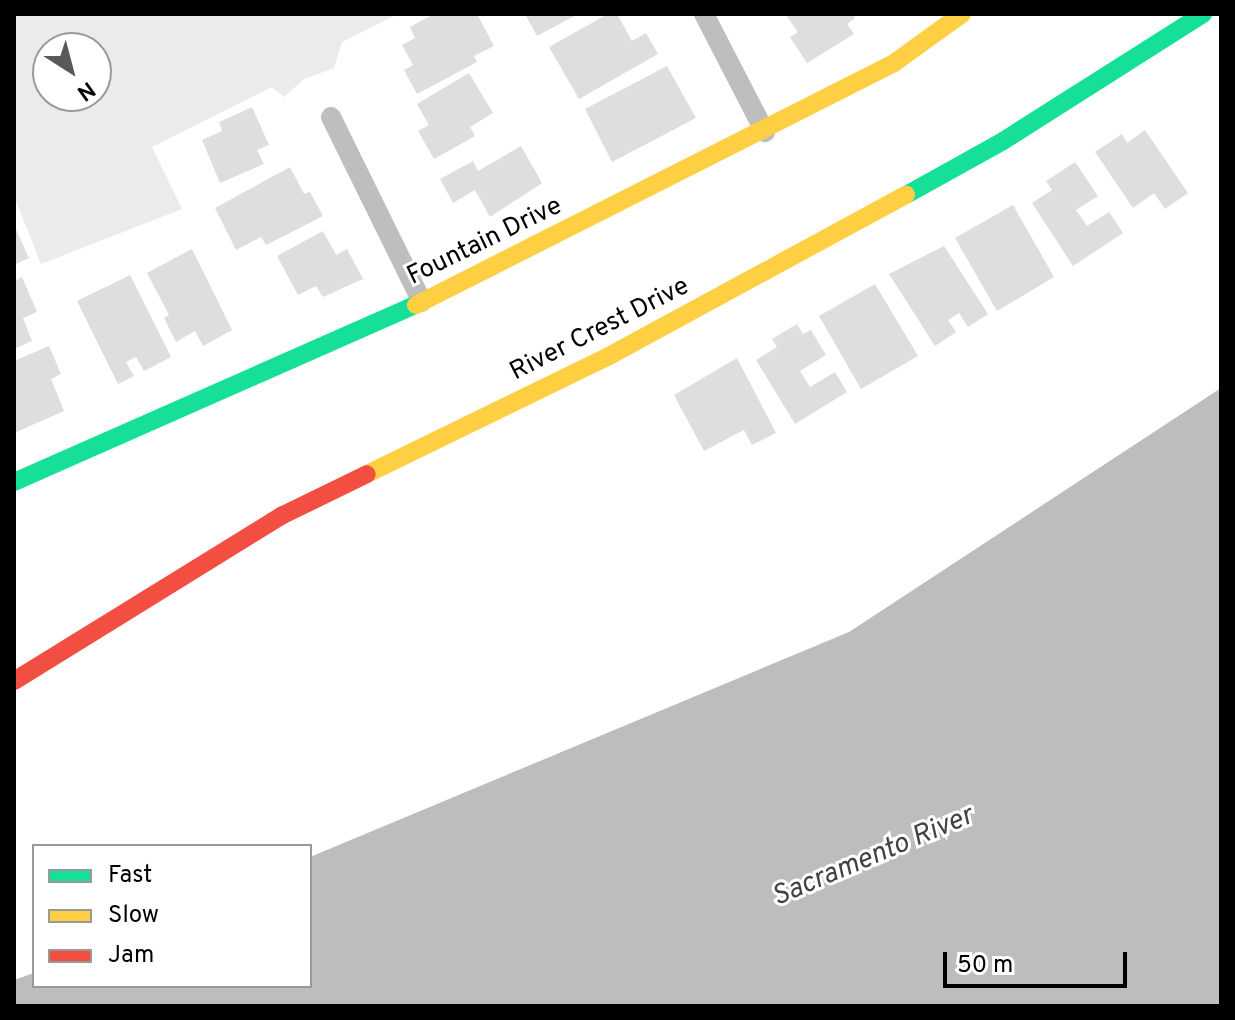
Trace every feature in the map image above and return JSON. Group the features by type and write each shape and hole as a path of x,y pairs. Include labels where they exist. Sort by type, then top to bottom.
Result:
{"street":[{"path":"704,14 765,132"},
{"name":"Fountain Drive","path":"14,482 422,302 765,132 894,63 962,14"},
{"name":"River Crest Drive","path":"14,681 283,515 609,356 752,281 1003,141 1203,14"},
{"path":"331,117 422,302"}],"shaded area":[{"path":"14,14 398,14 342,42 334,68 304,79 284,97 272,87 152,147 182,209 41,264 14,196"}],"water":[{"name":"Sacramento River","path":"1221,388 1221,1006 14,1006 14,980 32,974 32,988 312,988 312,856 849,632"}],"building":[{"path":"434,14 477,14 494,46 474,56 477,62 417,94 404,70 413,65 402,45 415,38 410,27"},
{"path":"525,14 578,14 537,36"},
{"path":"608,14 617,14 632,41 646,33 658,54 579,99 549,47"},
{"path":"785,14 853,14 855,18 847,24 854,34 807,63 790,37 798,32"},
{"path":"667,66 696,118 612,162 585,109"},
{"path":"469,73 493,113 470,127 475,136 434,159 418,131 429,125 417,104"},
{"path":"252,107 269,145 257,150 264,164 220,183 202,140 222,131 219,122"},
{"path":"1145,130 1188,193 1165,209 1154,193 1133,208 1095,152 1122,134 1127,143"},
{"path":"521,146 542,183 490,217 475,190 453,203 440,179 473,161 478,171"},
{"path":"1075,162 1098,196 1076,210 1087,226 1109,212 1123,233 1073,266 1032,203 1052,190 1046,181"},
{"path":"290,167 304,194 310,192 323,216 266,245 261,237 236,250 215,208"},
{"path":"1013,205 1054,277 997,311 955,238"},
{"path":"14,225 29,258 14,265"},
{"path":"323,231 336,255 347,249 363,279 323,297 316,286 298,295 277,256"},
{"path":"944,246 988,314 968,327 959,313 948,320 956,332 935,346 889,274"},
{"path":"192,249 232,330 203,346 195,331 176,342 164,318 169,315 147,273"},
{"path":"130,275 171,357 144,371 136,357 126,362 134,376 118,384 77,301"},
{"path":"22,277 37,312 23,318 32,341 14,349 14,281"},
{"path":"875,284 918,356 861,389 819,316"},
{"path":"797,324 803,334 811,330 826,355 800,371 810,387 835,372 847,392 795,424 756,360 777,347 772,339"},
{"path":"49,346 61,374 51,379 64,411 14,433 14,361"},
{"path":"737,358 776,433 752,445 744,430 704,451 674,395"}],"traffic: fast":[{"path":"906,195 1003,141 1203,14"},
{"path":"14,482 416,305"}],"traffic: slow":[{"path":"416,305 894,63 962,14"},
{"path":"367,474 609,356 906,195"}],"traffic: jam":[{"path":"14,681 283,515 367,474"}]}
